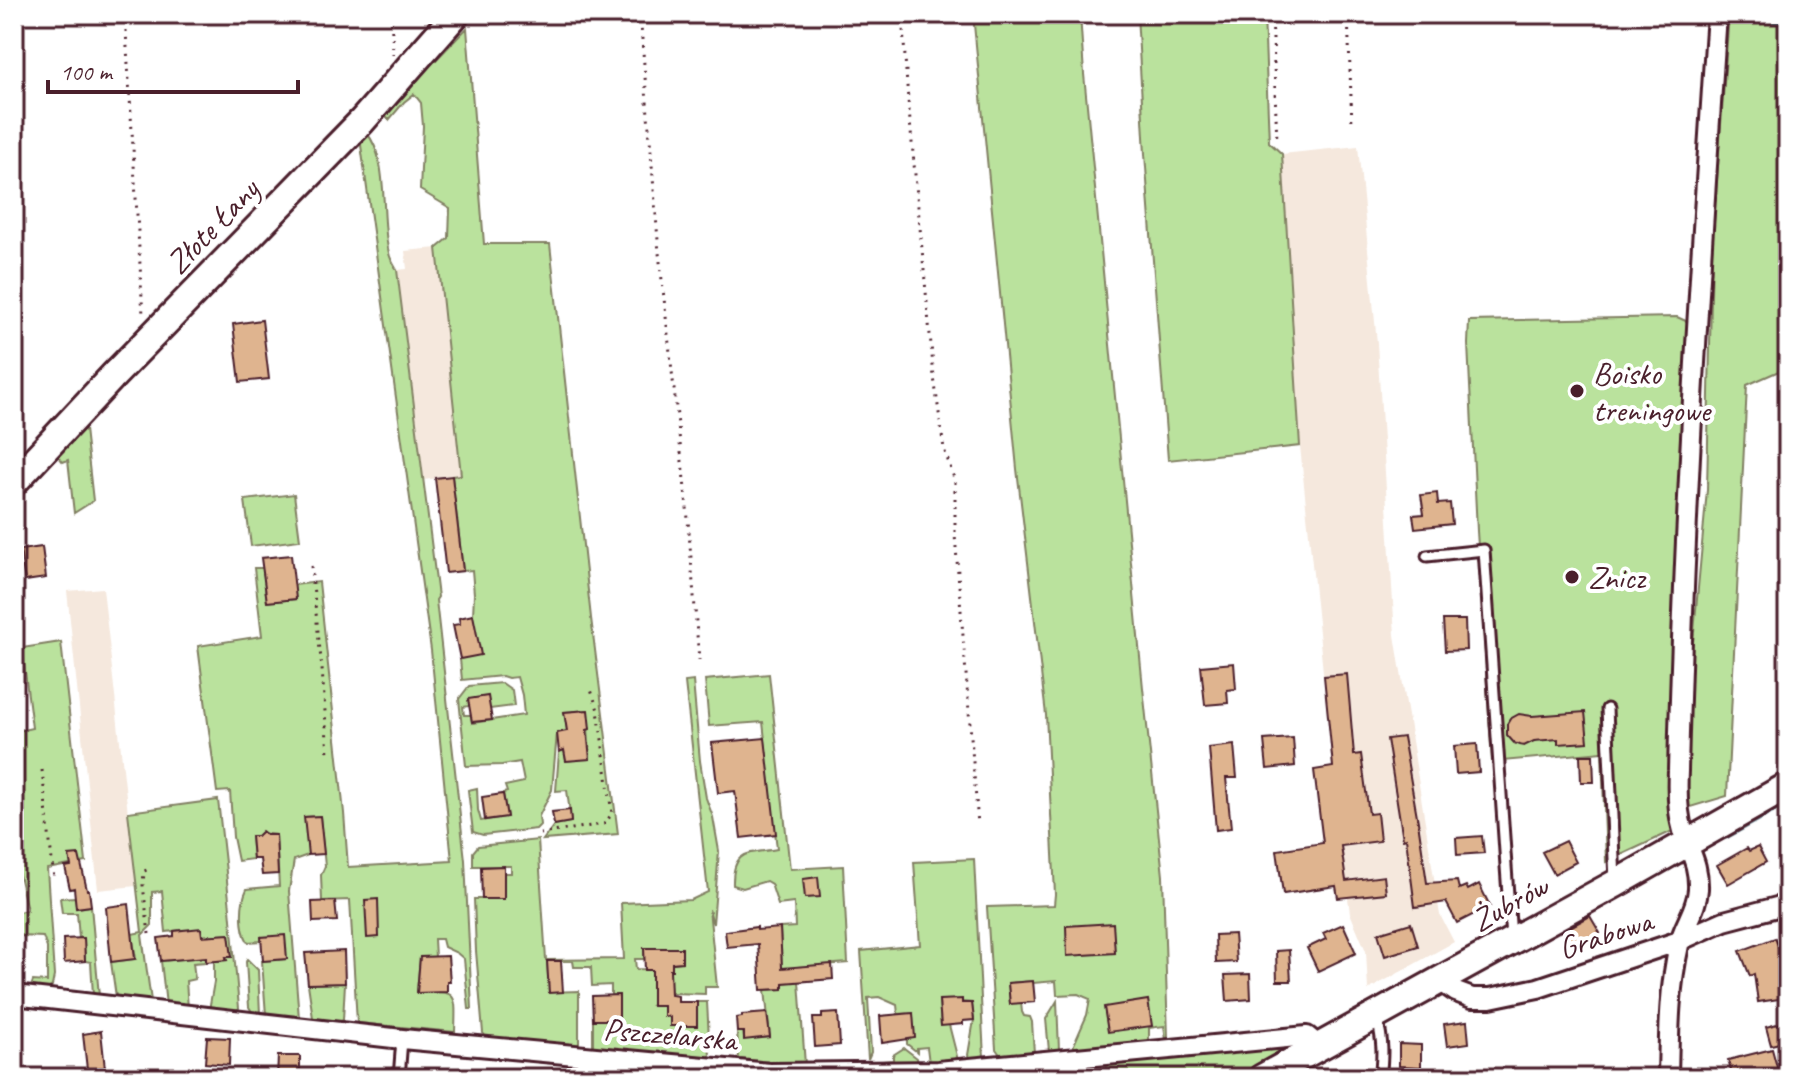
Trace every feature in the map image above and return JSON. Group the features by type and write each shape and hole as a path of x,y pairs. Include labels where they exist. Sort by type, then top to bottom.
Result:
{"street":[{"name":"Złote Łany","path":"14,482 351,132 456,14"},
{"path":"1668,1078 1671,987 1679,941 1695,908 1698,892 1698,871 1682,829 1677,799 1700,266 1717,14"},
{"name":"Żubrów","path":"1262,1078 1788,786"},
{"name":"Grabowa","path":"1440,981 1472,998 1490,998 1538,988 1679,941 1724,921 1788,904"},
{"name":"Pszczelarska","path":"14,995 402,1039 767,1073 1052,1069 1307,1036 1319,1046"}],"lane":[{"path":"1427,556 1484,550 1511,941"},
{"path":"1607,709 1615,884"},
{"path":"1376,1015 1383,1051 1380,1078"},
{"path":"399,1078 402,1039"}],"path":[{"path":"125,14 140,283 144,324 151,337"},
{"path":"391,14 393,59 400,78"},
{"path":"640,14 659,253 687,507 699,660"},
{"path":"902,14 934,377 944,449 955,481 955,535 978,825"},
{"path":"1272,14 1277,141"},
{"path":"1348,14 1352,125"},
{"path":"311,566 328,754"},
{"path":"540,834 604,824 612,814 598,710 590,687"},
{"path":"42,770 54,879"},
{"path":"149,934 143,885 144,871 152,868"}],"shaded area":[{"path":"1358,146 1377,343 1395,635 1440,915 1454,942 1368,990 1366,951 1350,913 1340,839 1300,446 1282,154"},
{"path":"437,248 462,475 423,480 397,270 407,269 405,251"},
{"path":"103,588 136,886 98,890 67,591"},
{"path":"1270,1049 1217,1078 973,1078 1077,1068"}],"green space":[{"path":"973,14 1080,14 1163,876 1166,1039 1164,1026 1149,1028 1149,1041 1072,1049 1087,1015 1090,999 1078,994 1057,995 1056,981 1032,981 1008,983 1010,1003 1021,1003 1024,1016 1030,1017 1032,1022 1034,1053 1001,1056 996,1049 987,907 1054,905 1055,894 1046,715 1017,469"},
{"path":"1137,14 1264,14 1269,142 1282,154 1300,446 1168,460"},
{"path":"1729,14 1788,14 1788,367 1747,385 1727,796 1687,808 1689,686 1707,490 1712,249"},
{"path":"467,28 484,244 550,244 618,834 543,840 554,825 571,822 567,790 556,791 559,752 564,750 566,761 590,758 587,710 565,712 567,731 557,733 552,790 539,816 540,825 536,829 483,835 473,832 468,790 477,788 481,821 507,817 503,793 507,792 505,786 524,782 520,762 466,766 459,699 469,686 502,683 512,690 514,706 490,709 469,699 469,706 463,707 464,715 471,715 472,723 524,715 522,695 517,677 462,680 460,659 473,615 474,594 472,570 463,571 452,476 461,475 437,248 449,238 450,208 420,190 421,103 414,94 389,120 383,114"},
{"path":"366,132 378,158 386,239 397,270 438,597 465,860 472,1009 469,1009 464,959 444,947 442,939 434,939 435,957 420,957 417,992 441,992 452,997 455,1032 357,1023 350,900 322,901 321,875 325,866 320,816 305,817 308,855 294,860 289,891 299,1018 266,1015 262,961 286,959 262,937 261,941 248,942 243,930 242,908 247,889 279,886 276,835 260,833 251,837 253,859 238,861 230,791 217,792 198,646 262,636 254,568 263,568 267,602 295,599 294,585 319,582 348,867 452,861 431,650 360,138"},
{"path":"1677,317 1688,322 1678,546 1679,828 1606,862 1602,752 1492,762 1477,531 1469,321"},
{"path":"84,420 93,501 74,513 68,460 63,462 57,449"},
{"path":"294,494 300,540 251,546 245,500"},
{"path":"61,642 86,862 47,869 54,976 48,989 31,987 33,981 47,982 47,948 43,937 18,936 14,929 14,913 27,910 17,866 14,866 14,732 32,728 22,648"},
{"path":"769,674 790,869 843,866 848,963 798,967 805,1065 739,1059 737,1032 743,1032 744,1039 770,1036 765,990 783,989 780,928 795,927 794,903 778,905 771,884 766,881 743,888 733,885 733,873 739,859 751,853 777,849 763,722 709,726 705,680"},
{"path":"693,681 700,761 719,851 713,924 709,909 717,987 705,987 705,994 671,993 652,1005 664,1006 664,1016 670,1017 671,1026 697,1026 697,1002 707,1002 710,1057 593,1048 593,1020 619,1020 618,995 611,995 611,985 592,986 591,967 574,967 573,961 547,961 549,992 579,991 579,1048 487,1039 483,1033 474,899 504,899 504,873 511,873 511,866 473,866 473,852 478,846 538,840 546,960 624,959 621,903 691,900 708,892 685,682","holes":["682,948 682,962 672,963 672,970 636,969 635,959 644,959 644,949"]},
{"path":"218,800 239,1008 233,1012 209,1010 214,961 231,957 229,934 204,936 206,962 193,963 195,979 186,981 188,1008 166,1005 161,961 184,959 181,930 166,932 162,891 152,892 152,925 142,935 151,1001 116,997 111,962 136,959 132,934 142,932 128,812"},
{"path":"974,859 984,1058 971,1059 968,1055 974,1020 972,1003 939,1000 941,1025 949,1025 958,1060 929,1063 927,1047 917,1048 917,1052 907,1044 913,1013 898,1014 897,1005 879,997 868,998 871,1052 868,1059 861,951 920,945 914,862"},
{"path":"75,897 77,908 91,906 99,996 93,995 91,962 85,961 84,938 79,938 77,913 62,913 60,898"},
{"path":"247,959 258,970 260,1014 253,1013 249,1007"},
{"path":"345,983 343,1020 313,1018 308,984"},
{"path":"1057,1001 1059,1050 1049,1051 1046,1019"},
{"path":"1281,1044 1289,1053 1244,1078 1108,1078 1106,1065 1270,1049"},
{"path":"904,1048 917,1058 918,1064 883,1066 883,1061 893,1060 893,1055"},
{"path":"1045,1071 1044,1078 968,1078 1035,1072"},
{"path":"628,1072 701,1078 627,1078"}],"building":[{"path":"262,320 269,379 240,382 233,324"},
{"path":"452,476 463,571 446,573 435,478"},
{"path":"1437,493 1438,504 1450,503 1452,524 1415,528 1413,515 1424,514 1421,495"},
{"path":"42,547 46,578 25,581 20,550"},
{"path":"291,555 296,599 267,602 261,558"},
{"path":"473,615 481,655 460,659 453,625 460,624 459,618"},
{"path":"1443,620 1465,620 1466,650 1445,651"},
{"path":"1234,663 1236,689 1227,690 1228,703 1205,705 1201,666"},
{"path":"1347,674 1354,755 1361,754 1369,814 1377,813 1380,841 1341,846 1346,881 1384,876 1386,893 1338,898 1336,886 1283,894 1277,850 1323,843 1314,770 1333,767 1324,676"},
{"path":"488,696 492,720 472,722 468,699"},
{"path":"588,710 590,759 566,761 564,750 559,752 557,733 567,731 564,712"},
{"path":"1585,712 1588,742 1558,744 1558,739 1534,741 1524,746 1514,743 1507,735 1507,724 1519,714"},
{"path":"1403,737 1427,883 1457,881 1459,889 1466,886 1468,890 1479,884 1490,906 1457,923 1446,902 1415,907 1406,838 1403,839 1387,739"},
{"path":"765,738 776,834 741,838 735,791 718,793 712,743"},
{"path":"1293,738 1295,766 1267,769 1264,740"},
{"path":"1477,744 1479,772 1456,774 1454,746"},
{"path":"1234,745 1237,778 1226,778 1231,828 1216,830 1209,748"},
{"path":"1580,755 1593,755 1594,782 1581,782"},
{"path":"503,794 507,817 485,820 482,797"},
{"path":"570,810 571,822 554,825 552,812"},
{"path":"320,816 324,854 308,855 304,817"},
{"path":"262,831 267,835 276,835 278,874 262,875 260,859 253,859 251,836 257,836"},
{"path":"1482,836 1484,853 1457,855 1456,838"},
{"path":"1565,841 1576,862 1554,874 1542,852"},
{"path":"1758,847 1766,862 1728,884 1717,865 1747,848 1749,851"},
{"path":"79,855 91,906 76,908 74,888 70,889 65,867 71,866 69,856"},
{"path":"504,866 504,899 482,899 481,867"},
{"path":"818,877 820,897 805,898 803,879"},
{"path":"378,899 379,937 367,938 365,900"},
{"path":"335,901 337,921 313,922 312,902"},
{"path":"129,904 135,959 111,962 106,907"},
{"path":"1590,916 1600,933 1582,943 1584,947 1573,953 1561,932"},
{"path":"1113,923 1115,953 1067,956 1066,926"},
{"path":"1411,923 1418,946 1385,956 1378,933"},
{"path":"1343,924 1356,953 1318,971 1307,948 1326,939 1323,933"},
{"path":"757,927 757,930 780,928 782,968 832,964 833,979 783,983 783,989 761,990 758,944 727,947 725,931"},
{"path":"201,928 202,936 229,934 232,957 206,962 206,957 161,961 158,938 174,936 174,931"},
{"path":"1234,934 1236,962 1216,963 1215,935"},
{"path":"285,935 287,959 263,961 261,937"},
{"path":"84,938 85,961 64,963 63,939"},
{"path":"1775,938 1788,972 1783,975 1786,998 1758,1002 1754,974 1750,976 1740,951"},
{"path":"644,948 682,948 682,962 672,963 670,970 671,995 678,996 678,1002 697,1002 697,1026 670,1026 670,1017 664,1016 664,1006 652,1006 652,970 645,970"},
{"path":"1289,950 1291,981 1277,981 1276,951"},
{"path":"344,951 345,983 308,984 305,953"},
{"path":"448,956 450,982 447,982 447,992 417,993 420,957"},
{"path":"547,961 561,961 563,992 549,993"},
{"path":"1250,974 1251,999 1227,1001 1225,975"},
{"path":"1033,981 1035,1002 1010,1004 1008,983"},
{"path":"619,995 619,1020 593,1020 592,996"},
{"path":"962,999 962,1003 972,1003 974,1020 941,1026 939,1000"},
{"path":"1148,1000 1152,1026 1108,1032 1104,1007"},
{"path":"767,1013 770,1037 744,1040 744,1032 737,1032 736,1018"},
{"path":"838,1013 840,1045 815,1047 813,1018"},
{"path":"913,1013 915,1038 882,1043 880,1016"},
{"path":"1467,1021 1469,1043 1447,1046 1444,1024"},
{"path":"1788,1021 1788,1041 1771,1045 1766,1027"},
{"path":"101,1031 106,1078 88,1078 83,1034"},
{"path":"207,1037 230,1038 229,1065 205,1063"},
{"path":"1399,1044 1421,1045 1421,1067 1399,1066"},
{"path":"1772,1049 1780,1078 1733,1078 1728,1060"},
{"path":"278,1056 300,1056 300,1078 277,1078"}],"waterway":[{"path":"1738,14 1788,24"},
{"path":"1726,837 1788,803"}],"place":[{"name":"Boisko treningowe","path":"1577,391"},
{"name":"Znicz","path":"1572,577"}]}
